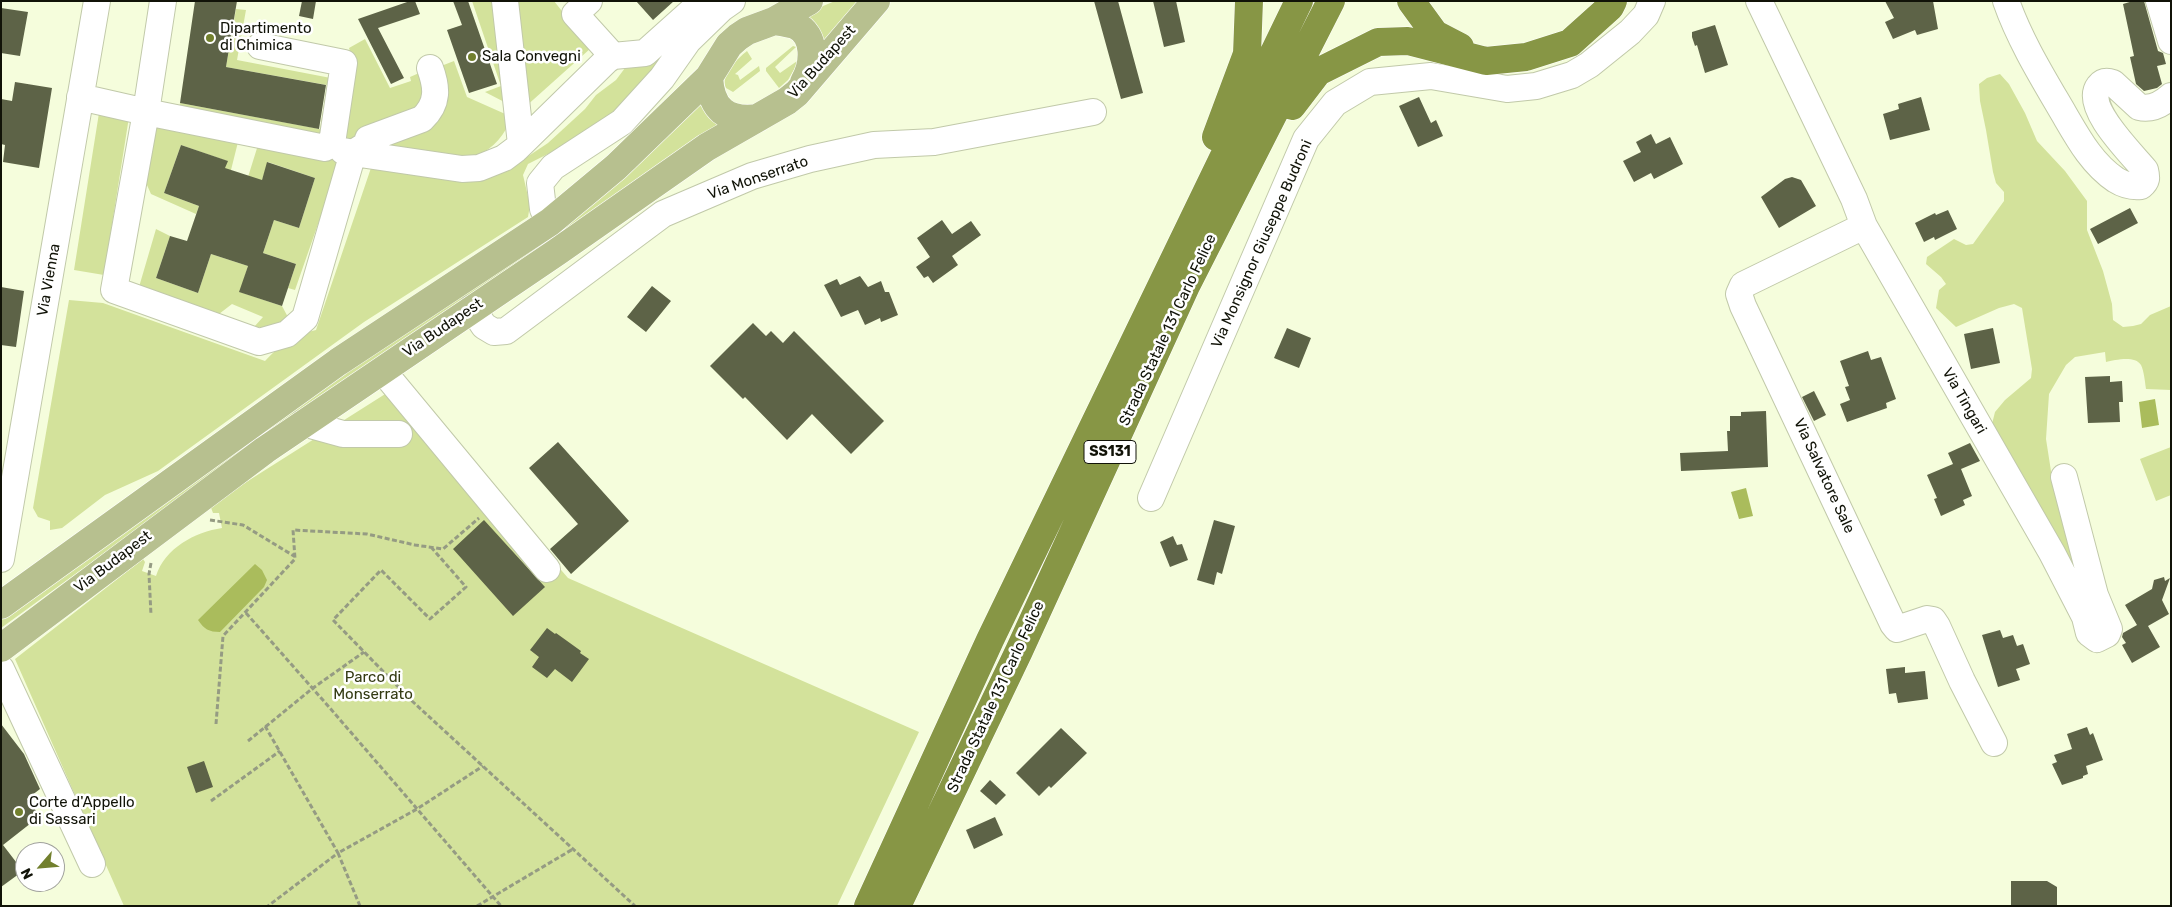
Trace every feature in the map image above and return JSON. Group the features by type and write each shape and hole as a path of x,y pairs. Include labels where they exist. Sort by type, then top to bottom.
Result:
{"highway":[{"path":"1146,319 1247,54 1249,1"},
{"name":"Strada Statale 131 Carlo Felice","path":"868,906 990,640 1299,1"},
{"name":"Strada Statale 131 Carlo Felice","path":"897,906 1019,652 1186,286 1330,1"},
{"path":"1411,1 1435,34 1486,61"},
{"path":"1186,286 1294,102 1318,72 1378,42 1408,41 1486,61 1526,57 1570,43 1610,7 1613,1"}],"main road":[{"name":"Via Budapest","path":"1,605 338,362 550,222 616,167 709,77 729,45 738,37 774,21 809,1"},
{"name":"Via Budapest","path":"1,648 264,450 557,252 707,147 788,101 876,1"},
{"path":"774,21 795,25 807,36 812,51 812,62 804,84"},
{"path":"709,77 710,92 715,104 724,112 732,117 743,120 758,118"}],"street":[{"name":"Via Vienna","path":"1,559 97,1"},
{"path":"163,1 146,112 114,290 259,342 287,334 305,318 353,153 366,145 368,139 422,119 427,114 436,92 436,84 430,68"},
{"path":"505,1 521,144"},
{"path":"589,1 575,14 613,56"},
{"path":"80,97 353,153 462,169 480,168 504,158 521,144 613,56 645,53 703,1"},
{"path":"550,222 543,209 540,183 553,167 622,122 662,78 688,41 732,1"},
{"name":"Via Monsignor Giuseppe Budroni","path":"1151,498 1306,139 1335,103 1370,82 1432,76 1508,89 1536,86 1572,75 1606,53 1630,32 1646,15 1652,1"},
{"name":"Via Tingari","path":"1759,1 1854,199 1864,226 2052,554 2085,617 2089,633 2097,639 2108,634 2109,629 2095,595 2064,478"},
{"path":"2006,1 2044,81 2081,143 2094,161 2114,179 2124,185 2141,186 2146,182 2147,176 2145,170 2107,124 2096,105 2094,99 2097,88 2107,81 2113,83 2139,108 2145,109 2151,109 2171,96"},
{"path":"2159,1 2171,42"},
{"path":"260,46 344,63 332,143 326,148"},
{"name":"Via Monserrato","path":"472,308 484,326 494,332 506,331 663,214 752,176 810,159 874,145 934,142 1093,112"},
{"name":"Via Salvatore Sale","path":"1864,226 1743,285 1740,294 1741,300 1893,624 1897,629 1926,619 1933,620 1938,626 1962,681 1994,743"},
{"path":"382,370 547,570"},
{"path":"303,424 343,434 400,434"},
{"path":"2,675 92,864"}],"path":[{"path":"216,724 223,636 295,559 293,530 367,534 443,549 494,505"},
{"path":"205,519 243,525 294,556"},
{"path":"430,547 466,587 430,619 382,570 334,620 412,701 635,906"},
{"path":"151,615 149,574 153,555"},
{"path":"246,613 500,906"},
{"path":"248,741 312,688 364,652"},
{"path":"265,726 338,853 360,906"},
{"path":"211,801 280,750"},
{"path":"268,906 338,853 417,809 483,766"},
{"path":"477,906 573,848"}],"green space":[{"path":"472,1 497,1 512,106 485,92 501,86"},
{"path":"512,1 554,1 591,48 524,108"},
{"path":"725,1 607,124 528,164 523,175 530,205 528,217 364,322 158,471 105,495 62,528 50,530 50,521 38,517 33,508 69,300 103,303 265,361 288,341 316,330 372,165 518,163 548,143 585,109 596,95 616,80 625,68"},
{"path":"835,1 862,1 822,47 797,17"},
{"path":"236,9 246,10 237,60 336,79 327,137 179,112 180,103 320,129 327,85 226,67"},
{"path":"365,39 390,88 411,81 410,77 426,70 423,114 351,143 342,141 353,61 349,48"},
{"path":"793,46 796,47 775,67 780,73 800,59 788,80 779,88 766,71 766,68"},
{"path":"747,51 752,59 735,74 738,75 740,80 759,66 760,71 733,92 726,88 725,78 731,67"},
{"path":"454,61 467,97 512,117 498,140 482,153 469,157 374,148 431,125 436,68"},
{"path":"2000,74 2009,84 2025,113 2037,141 2065,171 2087,201 2087,230 2103,271 2112,304 2113,320 2123,327 2133,326 2141,324 2150,315 2171,306 2171,390 2146,389 2143,370 2138,362 2125,359 2106,362 2105,352 2075,357 2066,365 2049,394 2046,439 2053,484 2085,601 1989,436 1995,412 2005,400 2031,378 2032,369 2022,308 2014,304 1999,308 1956,327 1936,308 1939,290 1946,284 1926,264 1927,257 1954,239 1966,245 1973,244 2004,201 2004,192 1996,183 1993,172 1980,101 1979,84 1987,78"},
{"path":"705,96 728,123 533,256 323,394 1,628 1,620 319,388"},
{"path":"99,113 129,117 104,275 74,270"},
{"path":"160,122 238,142 231,170 219,185 227,161 181,145 164,193 199,206 196,214 151,194 143,176 152,136"},
{"path":"258,145 340,161 295,290 288,288 296,264 263,253 274,220 299,228 315,178 268,162 256,198 243,193"},
{"path":"156,229 170,236 156,278 198,293 211,254 248,266 240,292 282,306 290,321 274,328 254,327 263,317 232,304 219,314 139,287"},
{"name":"Parco di Monserrato","path":"401,384 568,578 919,732 837,906 124,906 15,659 143,559 145,562 142,571 156,576 166,557 182,543 202,533 222,528 219,513 213,513 210,505"},
{"path":"2171,447 2171,495 2156,501 2140,459"}],"shaded area":[{"path":"2155,399 2159,425 2142,428 2139,402"},
{"path":"1746,488 1753,516 1739,519 1731,492"},
{"path":"255,564 262,570 267,580 264,587 220,632 210,631 205,628 198,620"}],"building":[{"name":"Dipartimento di Chimica","path":"195,1 237,1 226,67 326,85 319,129 180,103"},
{"path":"302,1 316,1 313,19 299,16"},
{"path":"410,1 415,1 420,14 378,28 404,78 391,84 358,19"},
{"name":"Sala Convegni","path":"453,1 468,1 497,84 469,93 447,30 462,25"},
{"path":"636,1 674,1 653,20"},
{"path":"1094,1 1118,1 1143,93 1121,99"},
{"path":"1153,1 1176,1 1185,42 1164,47"},
{"path":"1885,1 1933,1 1938,29 1917,35 1915,30 1893,39 1885,22 1894,18"},
{"path":"2133,1 2144,1 2158,51 2163,53 2166,64 2157,66 2162,84 2157,88 2144,91 2136,84 2130,57 2134,56 2123,4"},
{"path":"1,8 28,12 20,56 1,53"},
{"path":"1715,25 1728,65 1705,73 1697,45 1695,46 1692,37 1692,32"},
{"path":"15,82 52,88 39,168 3,162 5,145 1,144 1,99 12,101"},
{"path":"1419,97 1431,123 1436,120 1443,136 1418,147 1399,106"},
{"path":"1921,97 1930,130 1890,140 1883,114 1899,109 1898,104"},
{"path":"1651,134 1656,144 1670,137 1683,164 1654,179 1651,173 1634,182 1623,161 1641,152 1636,142"},
{"path":"181,145 228,161 225,168 262,180 267,162 315,178 299,228 274,220 263,253 296,264 282,306 239,292 248,266 211,254 198,293 156,278 170,236 187,241 199,206 164,193"},
{"path":"1792,177 1801,180 1816,206 1779,228 1761,197 1785,179"},
{"path":"2130,208 2138,223 2098,244 2090,229"},
{"path":"1948,210 1957,229 1935,240 1934,237 1924,242 1915,223 1935,213 1936,215"},
{"path":"942,220 952,234 971,221 981,235 952,256 958,265 933,283 928,276 924,278 916,267 930,257 917,238"},
{"path":"860,276 868,287 881,281 885,292 889,292 898,315 881,322 880,318 865,325 858,310 841,317 824,285 837,279 840,285"},
{"path":"652,286 671,301 646,332 627,317"},
{"path":"1,287 24,291 16,347 1,345"},
{"path":"753,323 766,336 771,331 783,343 794,331 884,421 851,454 812,414 787,440 745,397 743,399 710,366"},
{"path":"1287,328 1311,338 1299,368 1274,358"},
{"path":"1993,328 2000,363 1971,369 1964,334"},
{"path":"1868,351 1871,360 1881,357 1896,399 1886,403 1887,408 1847,422 1840,404 1850,400 1845,387 1849,386 1840,361"},
{"path":"2110,376 2110,382 2122,381 2123,402 2119,402 2120,422 2088,423 2085,377"},
{"path":"1814,391 1826,415 1814,421 1802,397"},
{"path":"1766,411 1768,467 1681,471 1680,453 1728,451 1727,431 1730,431 1730,416 1741,416 1741,412"},
{"path":"558,442 629,521 571,574 550,549 578,524 529,468"},
{"path":"1970,443 1980,461 1961,469 1972,496 1963,500 1965,505 1941,516 1934,499 1937,498 1927,475 1953,464 1948,453"},
{"path":"484,520 545,587 513,616 453,549"},
{"path":"1214,520 1235,526 1222,574 1217,572 1214,585 1197,580"},
{"path":"1173,536 1177,545 1182,544 1188,560 1170,567 1160,542"},
{"path":"2164,577 2165,581 2170,578 2162,600 2169,614 2148,626 2160,647 2132,663 2122,645 2126,643 2122,637 2123,633 2137,625 2125,605 2152,589 2154,580"},
{"path":"547,628 581,651 580,653 589,659 572,682 555,669 547,678 532,667 539,657 530,650"},
{"path":"2000,630 2003,638 2013,635 2017,646 2023,644 2030,664 2016,669 2020,680 1998,687 1982,635"},
{"path":"1905,667 1905,673 1925,671 1928,699 1898,703 1896,693 1889,694 1886,669"},
{"name":"Corte d'Appello di Sassari","path":"1,724 24,754 40,789 27,799 40,816 3,845 15,861 15,877 1,887"},
{"path":"2087,727 2090,735 2093,733 2103,760 2086,766 2088,774 2083,776 2083,778 2062,785 2052,764 2057,762 2054,755 2072,749 2067,734"},
{"path":"1061,728 1087,753 1051,788 1049,786 1039,796 1016,773"},
{"path":"204,761 213,787 196,793 187,767"},
{"path":"990,780 1006,795 996,805 980,791"},
{"path":"995,817 1003,835 974,849 966,830"},
{"path":"2011,881 2047,881 2057,887 2057,906 2011,906"}],"place":[{"name":"Dipartimento di Chimica","path":"210,38"},
{"name":"Sala Convegni","path":"472,57"},
{"name":"Corte d'Appello di Sassari","path":"19,812"}]}
